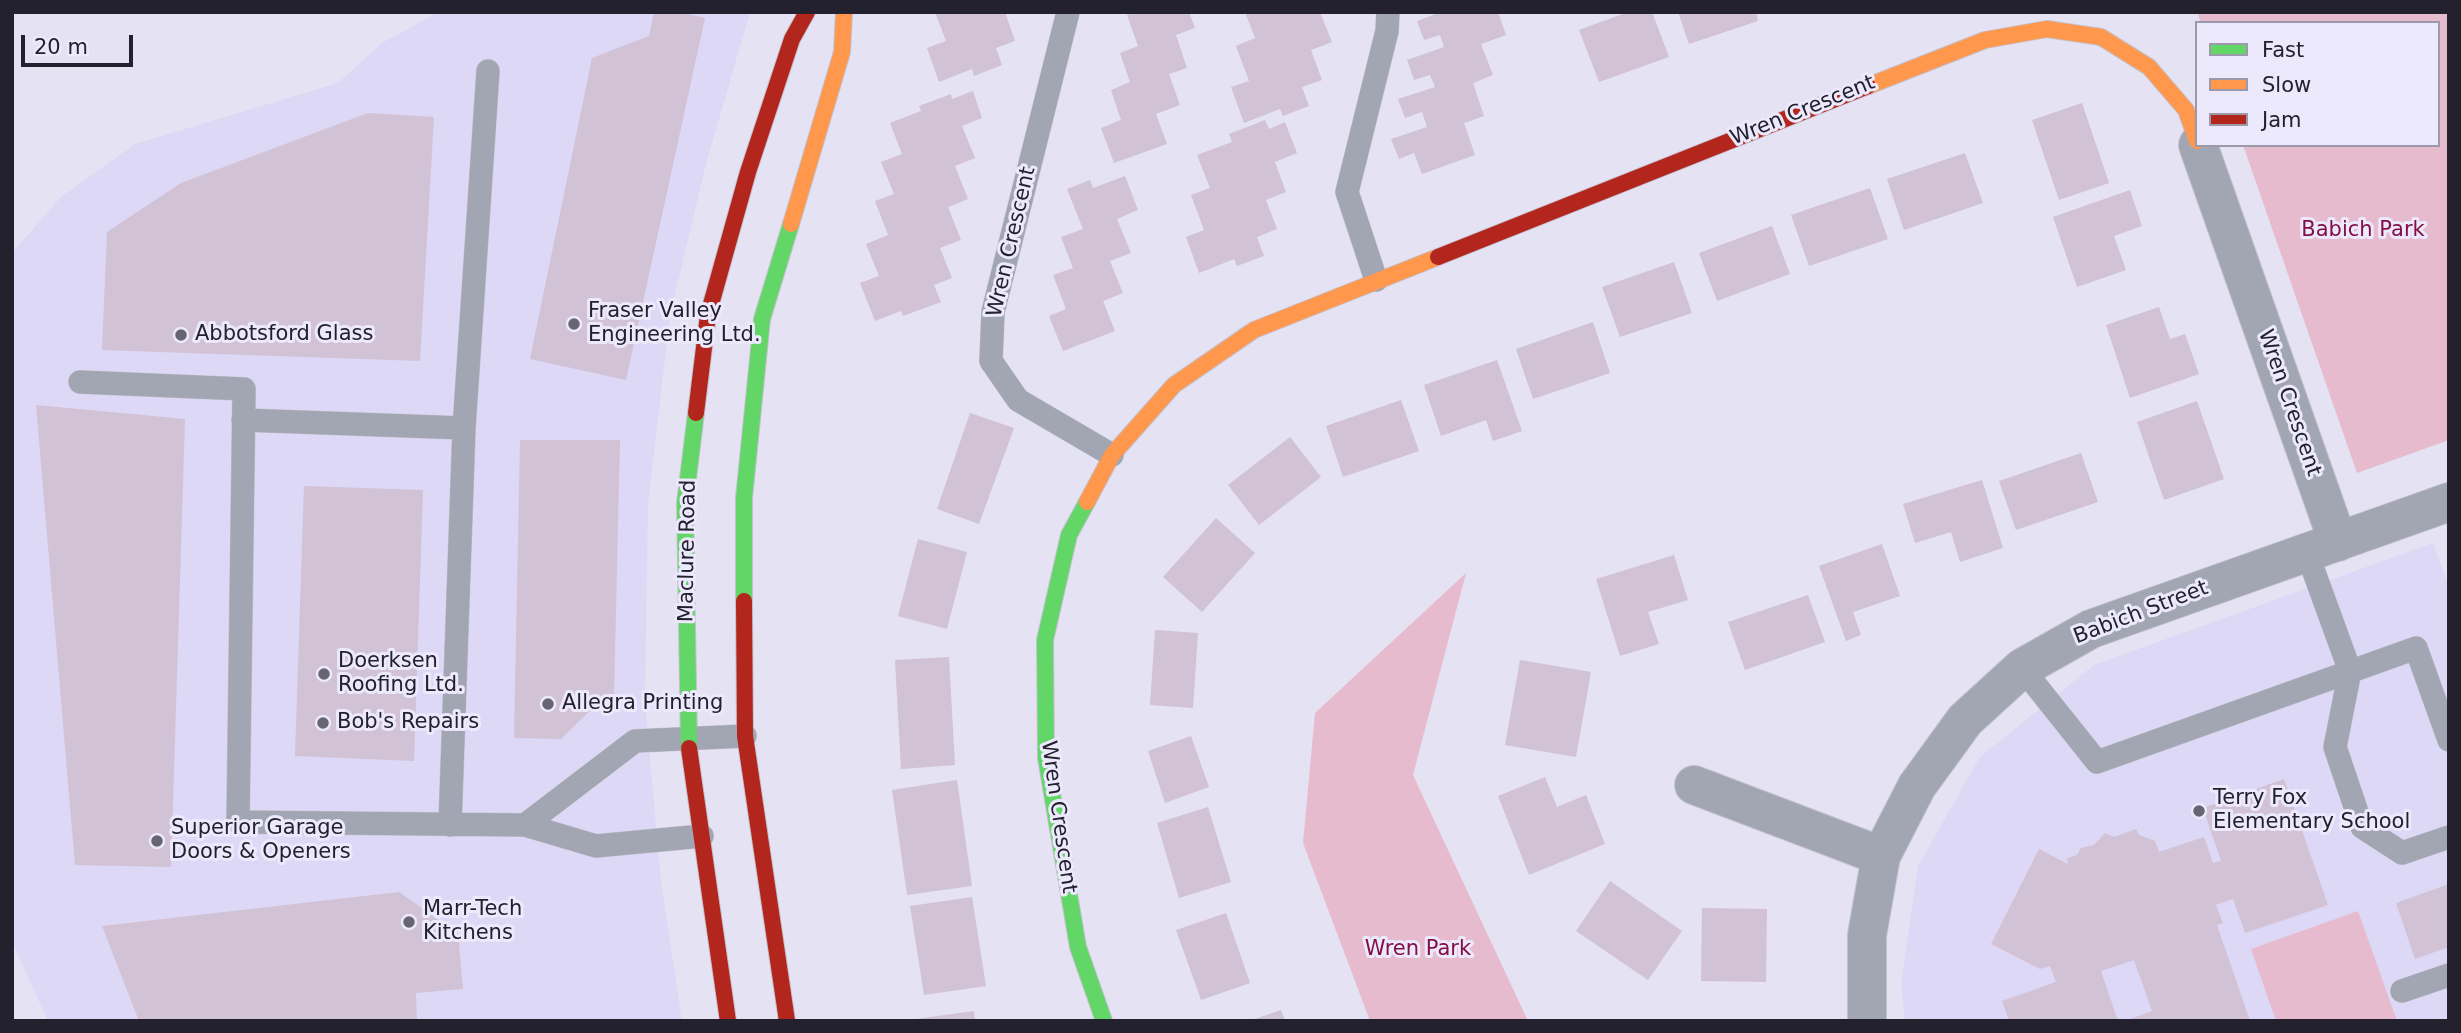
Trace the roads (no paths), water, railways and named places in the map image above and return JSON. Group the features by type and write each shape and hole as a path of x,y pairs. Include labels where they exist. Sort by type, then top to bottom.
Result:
{"main road":[{"name":"Maclure Road","path":"728,1021 688,738 685,503 708,315 748,172 792,39 807,12"},
{"path":"787,1021 745,736 744,498 762,319 842,52 844,12"},
{"name":"Wren Crescent","path":"1104,1021 1078,947 1046,758 1045,640 1069,535 1112,455 1174,385 1254,330 1985,40 2047,29 2101,37 2150,67 2186,110 2195,135"}],"street":[{"name":"Wren Crescent","path":"2199,147 2322,547"},
{"name":"Babich Street","path":"1867,1021 1867,935 1881,856 1917,786 1965,720 2022,668 2091,629 2449,502"},
{"path":"1694,785 1881,856"}],"lane":[{"name":"Wren Crescent","path":"1068,12 993,312 991,361 1018,400 1112,455"},
{"path":"1376,280 1346,192 1387,31 1388,12"},
{"path":"450,825 464,428 488,71"},
{"path":"80,382 244,389 238,822 525,825 596,846 702,836"},
{"path":"243,420 464,428"},
{"path":"2322,547 2350,671 2335,747 2361,827 2402,853 2449,837"},
{"path":"2022,668 2097,762 2416,648 2449,740"},
{"path":"525,825 635,741 745,736"},
{"path":"2402,991 2449,975"}],"place":[{"name":"Fraser Valley Engineering Ltd.","path":"574,324"},
{"name":"Abbotsford Glass","path":"181,335"},
{"name":"Doerksen Roofing Ltd.","path":"324,674"},
{"name":"Allegra Printing","path":"548,704"},
{"name":"Bob's Repairs","path":"323,723"},
{"name":"Terry Fox Elementary School","path":"2199,811"},
{"name":"Superior Garage Doors & Openers","path":"157,841"},
{"name":"Marr-Tech Kitchens","path":"409,922"}],"park label":[{"name":"Babich Park","path":"2363,231"},
{"name":"Wren Park","path":"1418,950"}]}
